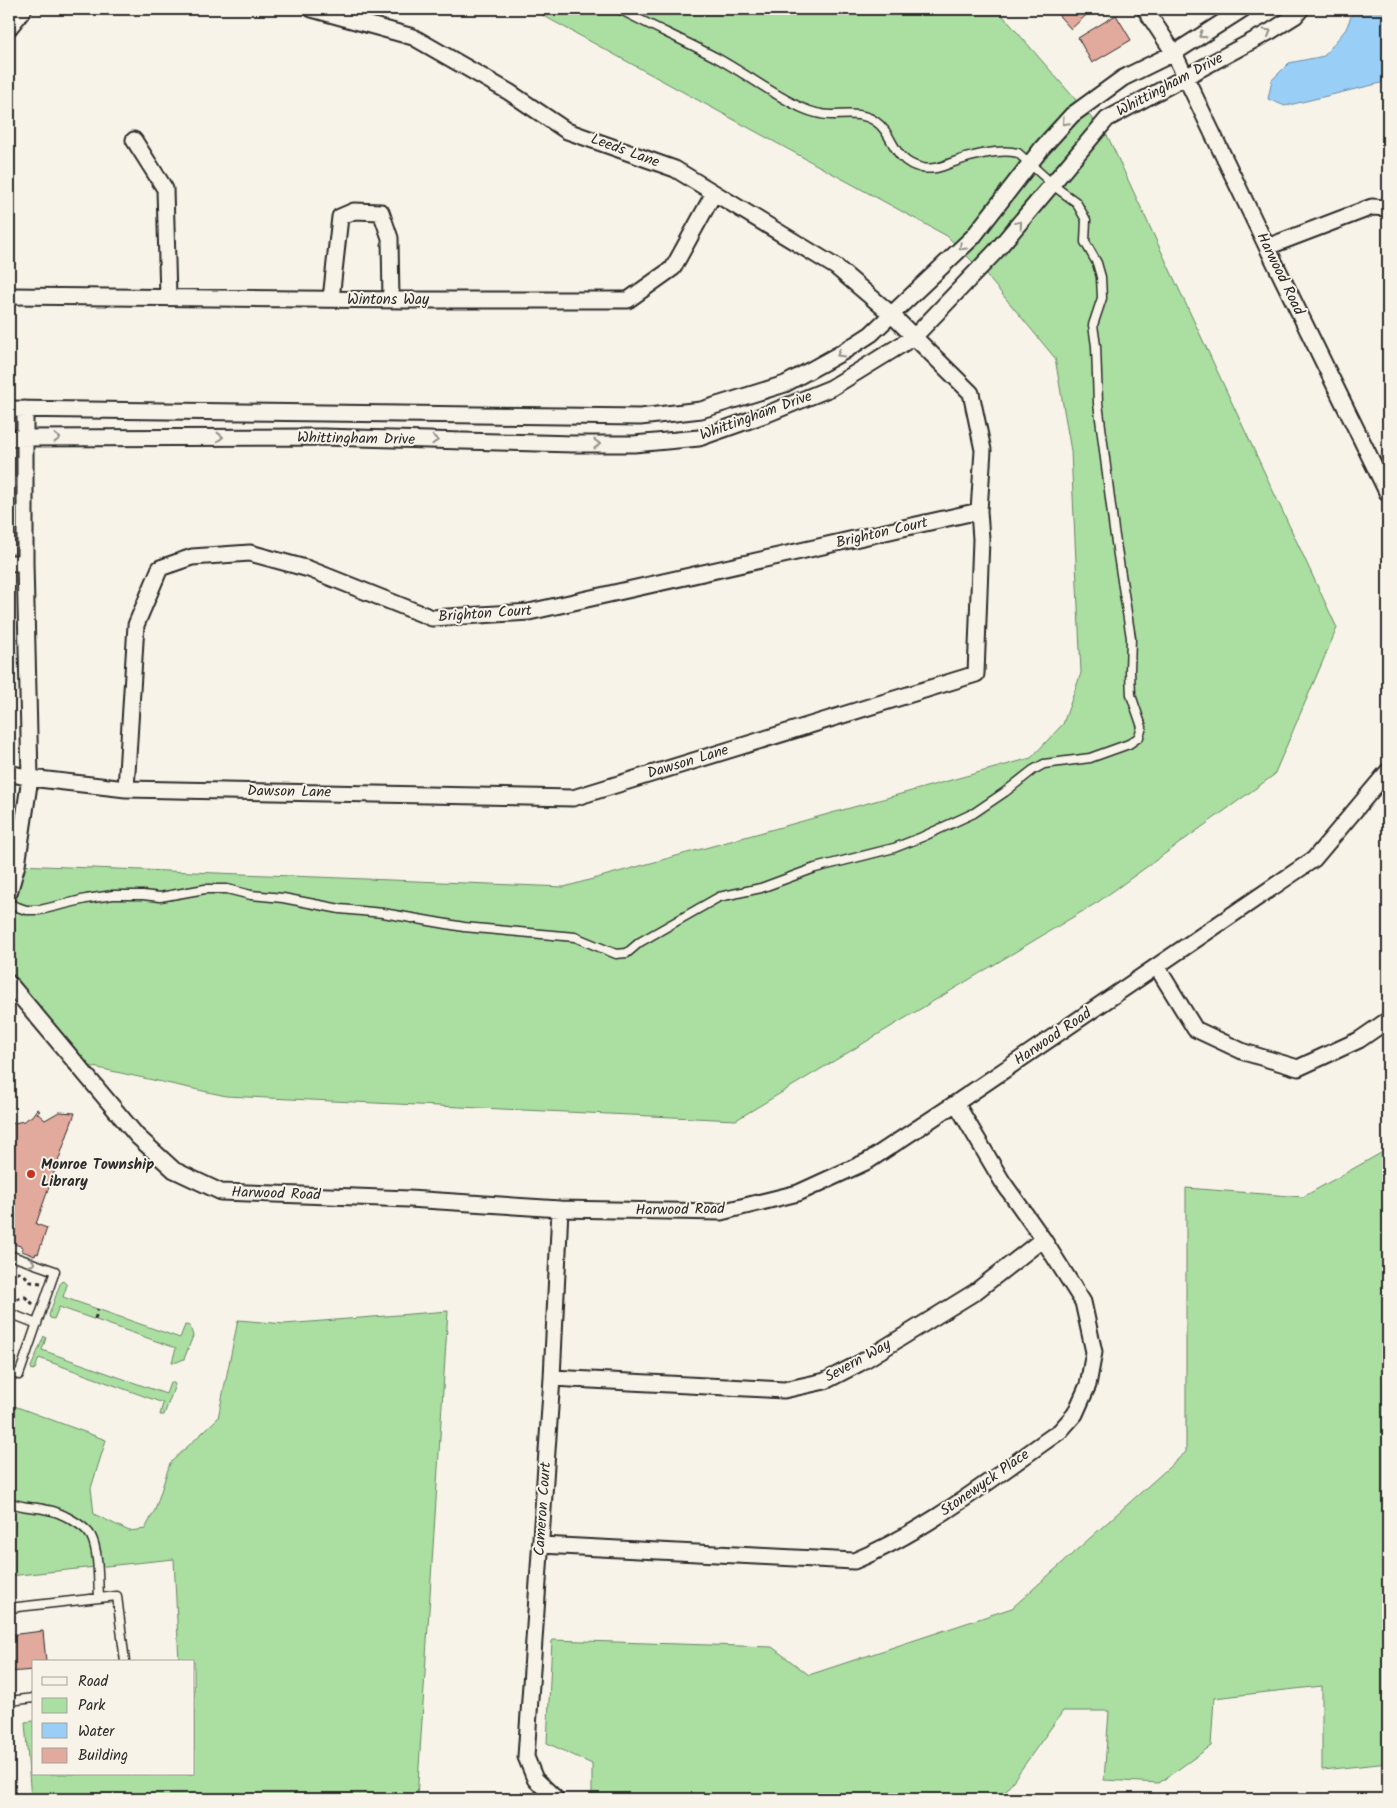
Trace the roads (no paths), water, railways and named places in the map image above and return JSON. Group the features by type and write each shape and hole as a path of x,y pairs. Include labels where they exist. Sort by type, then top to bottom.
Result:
{"street":[{"path":"9,28 24,9"},
{"name":"Leeds Lane","path":"312,9 413,37 510,92 568,131 675,170 836,268 892,314 914,337"},
{"name":"Harwood Road","path":"1145,9 1174,53 1388,494"},
{"name":"Whittingham Drive","path":"9,410 640,416 701,410 785,384 864,338 892,314 972,237 1042,148 1072,115 1123,78 1174,53 1242,9"},
{"name":"Whittingham Drive","path":"9,438 324,437 634,444 699,438 768,414 831,388 914,337 996,251 1107,119 1271,31 1295,16 1300,9"},
{"path":"134,140 165,189 168,297"},
{"name":"Wintons Way","path":"9,296 331,300 628,300 673,268 714,193"},
{"path":"1267,247 1372,206 1388,208"},
{"path":"331,300 340,217 354,210 381,212 390,238 391,300"},
{"name":"Dawson Lane","path":"9,773 30,778 126,789 573,798 976,674 981,540 979,511 983,450 971,393 914,337"},
{"path":"9,892 18,865 30,778 24,409"},
{"name":"Brighton Court","path":"126,789 136,625 160,568 192,557 250,553 309,569 432,618 539,610 979,511"},
{"path":"9,563 25,562"},
{"name":"Harwood Road","path":"9,983 137,1136 174,1170 222,1192 409,1199 560,1209 721,1212 798,1194 868,1161 956,1103 1314,859 1388,771"},
{"path":"1157,967 1195,1029 1244,1052 1298,1068 1359,1040 1388,1020"},
{"name":"Stonewyck Place","path":"541,1545 854,1561 882,1550 938,1516 1060,1431 1075,1414 1088,1385 1094,1352 1083,1302 1043,1239 1002,1181 956,1103"},
{"name":"Cameron Court","path":"555,1798 534,1779 526,1757 552,1378 560,1209"},
{"name":"Severn Way","path":"552,1378 784,1390 825,1381 860,1362 975,1292 1043,1239"}],"lane":[{"path":"9,904 26,910 40,910 86,898 113,895 160,897 205,889 227,888 251,895 384,913 464,927 575,937 616,954 628,952 640,942 719,897 767,886 816,868 894,848 913,841 974,812 1044,764 1090,758 1129,744 1139,737 1142,726 1131,695 1132,638 1114,530 1098,403 1096,346 1093,325 1102,298 1101,276 1097,263 1086,242 1086,220 1076,202 1052,184 1018,153 1011,151 996,152 952,163 940,168 922,168 905,161 894,149 885,131 876,122 863,116 848,114 830,116 802,108 716,58 619,9"},
{"path":"9,1255 56,1271 19,1375 9,1371"},
{"path":"9,1313 37,1324"},
{"path":"10,1502 18,1506 47,1509 61,1514 75,1522 90,1535 98,1570 99,1598"},
{"path":"9,1608 118,1596 125,1660"},
{"path":"9,1700 32,1698"}],"water":[{"path":"1354,9 1388,9 1388,76 1381,83 1285,106 1268,99 1272,80 1289,63 1324,56 1346,29"}],"place":[{"name":"Monroe Township Library","path":"31,1174"}]}
